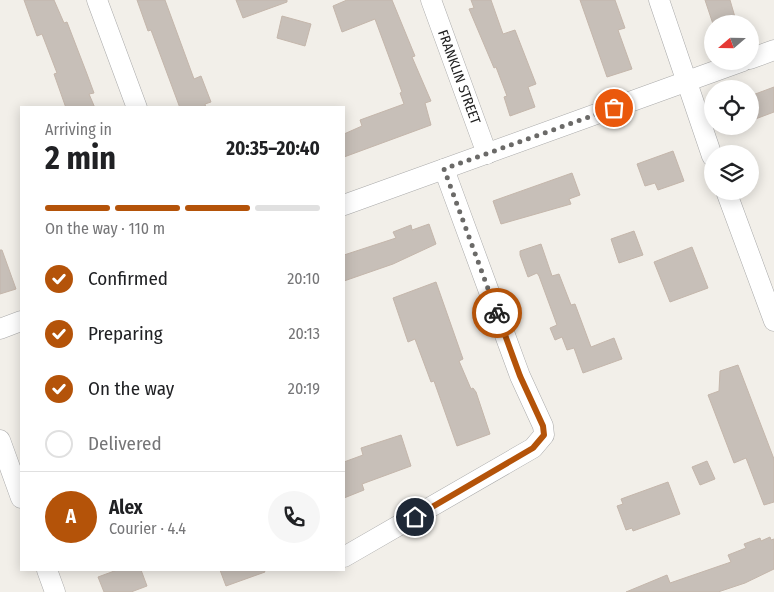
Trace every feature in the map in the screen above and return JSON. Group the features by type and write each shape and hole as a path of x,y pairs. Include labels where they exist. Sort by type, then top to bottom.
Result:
{"street":[{"path":"97,0 136,106"},
{"name":"FRANKLIN STREET","path":"431,0 487,154"},
{"path":"659,0 708,145"},
{"path":"759,56 774,50"},
{"path":"345,205 718,70"},
{"path":"345,556 533,448 544,435 543,426 520,376 444,169"},
{"path":"729,200 774,321"},
{"path":"0,329 20,321"},
{"path":"0,440 20,495"},
{"path":"48,571 56,592"}],"building":[{"path":"24,0 54,0 64,23 67,22 87,74 94,93 89,94 94,106 65,106 54,74 57,73 42,34 37,36"},
{"path":"137,0 165,0 194,79 201,76 211,102 205,104 206,106 179,106 151,30 148,31"},
{"path":"236,0 287,0 287,2 243,18"},
{"path":"347,0 392,0 415,56 412,57 431,101 425,103 431,125 345,157 345,134 362,126 360,120 404,104 400,93 402,92 375,19 342,32 333,6"},
{"path":"471,0 491,0 503,34 515,30 536,84 528,87 535,107 510,116 504,97 507,96 496,67 494,68 469,9 474,8"},
{"path":"580,0 615,0 625,28 618,30 632,69 607,77"},
{"path":"705,0 730,0 734,15 710,15"},
{"path":"282,16 311,24 305,46 277,38"},
{"path":"774,87 774,112 759,118 759,93"},
{"path":"673,151 684,181 658,190 655,183 645,186 637,164"},
{"path":"572,173 580,195 569,199 571,204 501,224 493,201"},
{"path":"429,224 436,244 393,264 345,281 345,255 396,238 393,232 411,225 412,230"},
{"path":"634,231 643,255 619,263 611,239"},
{"path":"541,244 552,276 559,274 571,305 575,304 591,347 614,338 622,359 583,373 574,348 567,350 562,337 555,340 550,328 557,325 539,276 537,273 528,277 520,255 520,251"},
{"path":"692,247 708,288 670,302 654,262"},
{"path":"0,250 2,250 16,289 0,294"},
{"path":"436,282 463,359 459,361 471,389 473,388 476,392 490,434 457,446 434,381 431,382 415,339 408,342 393,298"},
{"path":"738,365 774,459 774,502 764,505 746,458 734,463 708,395 719,391 720,371"},
{"path":"401,435 411,466 362,484 364,490 345,498 345,462 363,455 361,448"},
{"path":"707,461 715,479 700,485 692,467"},
{"path":"668,482 680,514 633,531 632,528 626,530 617,506 623,504 621,499"},
{"path":"770,537 771,540 774,539 774,569 745,583 718,592 626,592 667,575 670,583 731,562 728,555 746,548 744,544 760,538 761,541"},
{"path":"114,571 141,571 147,586 131,592 104,592 98,577"},
{"path":"220,571 265,572 226,586"}],"way so far":[{"path":"497,313 444,169 614,108"}],"route":[{"path":"415,517 533,448 544,435 543,426 520,376 497,313"}]}
